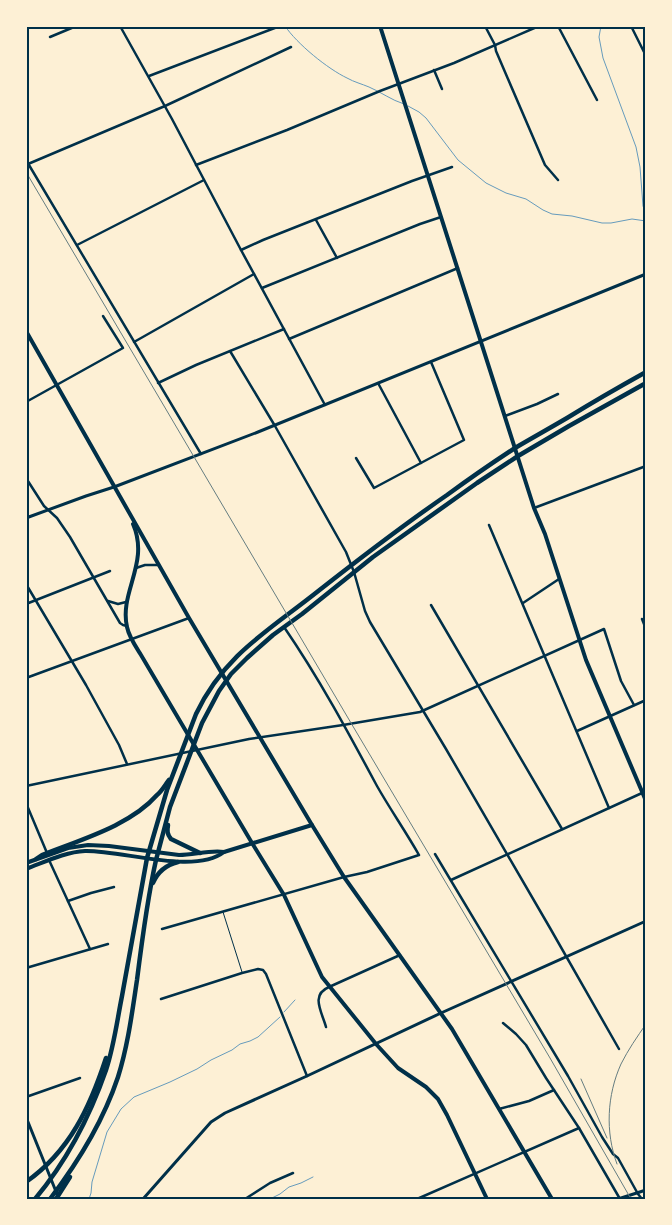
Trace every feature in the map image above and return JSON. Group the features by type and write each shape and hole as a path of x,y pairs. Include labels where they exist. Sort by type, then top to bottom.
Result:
{"highway":[{"path":"34,1199 59,1166 83,1124 104,1075 118,1019 148,851 174,772 202,702 213,685 242,651 268,628 432,505 516,448 646,372"},
{"path":"57,1199 106,1108 121,1066 131,1023 149,891 158,852 170,807 202,723 218,691 247,658 373,557 518,456 646,383"},
{"path":"36,859 108,829 133,816 158,795 174,772"},
{"path":"170,807 167,830 170,839 200,853"},
{"path":"149,891 155,878 162,870 169,864 178,862"},
{"path":"26,1182 40,1171 75,1130 89,1104 106,1057 110,1053"},
{"path":"50,1199 78,1161"}],"main road":[{"path":"380,26 534,508 560,579 578,640 646,801"},
{"path":"26,331 140,530 158,565 312,825 344,877 441,1013 552,1199"},
{"path":"127,510 135,528 138,543 136,568 126,610 126,626 132,639 284,895 316,967 329,987 398,1068 426,1087 438,1099 486,1199"},
{"path":"26,869 50,860 85,851 178,862 202,860 312,825"},
{"path":"26,863 81,845 102,845 179,855 224,852"}],"street":[{"path":"50,37 74,27 87,26"},
{"path":"120,26 149,76 325,405"},
{"path":"149,76 280,26"},
{"path":"485,26 495,45 545,165 558,180"},
{"path":"196,165 287,130 539,26"},
{"path":"558,26 597,100"},
{"path":"631,26 646,56"},
{"path":"28,164 165,106 291,46"},
{"path":"434,70 442,89"},
{"path":"26,160 201,454"},
{"path":"241,250 452,167"},
{"path":"77,245 204,180"},
{"path":"262,288 441,217"},
{"path":"316,220 337,258"},
{"path":"289,339 458,268"},
{"path":"134,342 254,274"},
{"path":"26,518 275,426 646,274"},
{"path":"26,402 123,348 103,316"},
{"path":"158,383 284,329"},
{"path":"230,351 346,552 367,616 619,1049"},
{"path":"356,458 374,488 464,440 431,362"},
{"path":"378,383 421,463"},
{"path":"505,416 558,394"},
{"path":"534,508 646,466"},
{"path":"26,478 47,510 57,518 70,537 120,623 126,626"},
{"path":"489,524 609,808"},
{"path":"136,568 145,565 158,565"},
{"path":"26,604 110,571"},
{"path":"523,603 560,579"},
{"path":"26,584 73,661 127,764"},
{"path":"105,599 114,604 128,602"},
{"path":"431,605 562,829"},
{"path":"26,678 189,618"},
{"path":"642,620 646,629"},
{"path":"162,929 367,872 419,855 305,659 284,627"},
{"path":"26,786 249,739 423,711 604,629 622,681 634,706"},
{"path":"577,731 646,700"},
{"path":"451,880 644,793"},
{"path":"26,803 47,853"},
{"path":"435,854 602,1137 613,1154 618,1158 642,1199"},
{"path":"50,860 90,949"},
{"path":"68,901 114,887"},
{"path":"143,1199 216,1118 646,920"},
{"path":"26,968 108,944"},
{"path":"326,1027 319,1006 318,998 320,992 400,955"},
{"path":"161,999 242,973 263,970 307,1076"},
{"path":"503,1023 526,1045 579,1128 619,1198 638,1194 646,1190"},
{"path":"26,1097 80,1078"},
{"path":"499,1109 529,1101 554,1090"},
{"path":"26,1117 57,1199"},
{"path":"417,1199 579,1128"},
{"path":"244,1199 270,1183 293,1173"}],"lane":[{"path":"222,912 242,973"}],"waterway":[{"path":"285,26 305,48 331,69 404,104"},
{"path":"601,26 599,37 603,58 636,147 640,167 643,206 646,214"},
{"path":"408,106 426,118 458,160 486,183 506,193 526,199 552,214 572,216 602,223 632,219 646,221"},
{"path":"284,1012 295,1000"},
{"path":"89,1199 92,1182 107,1132 121,1109 134,1097 197,1069 240,1044 258,1037 280,1017"},
{"path":"270,1199 289,1187 313,1177"}],"railway":[{"path":"26,172 550,1058 631,1199"},
{"path":"617,1164 609,1126 610,1101 621,1064 646,1024"},
{"path":"581,1079 607,1138"}]}
